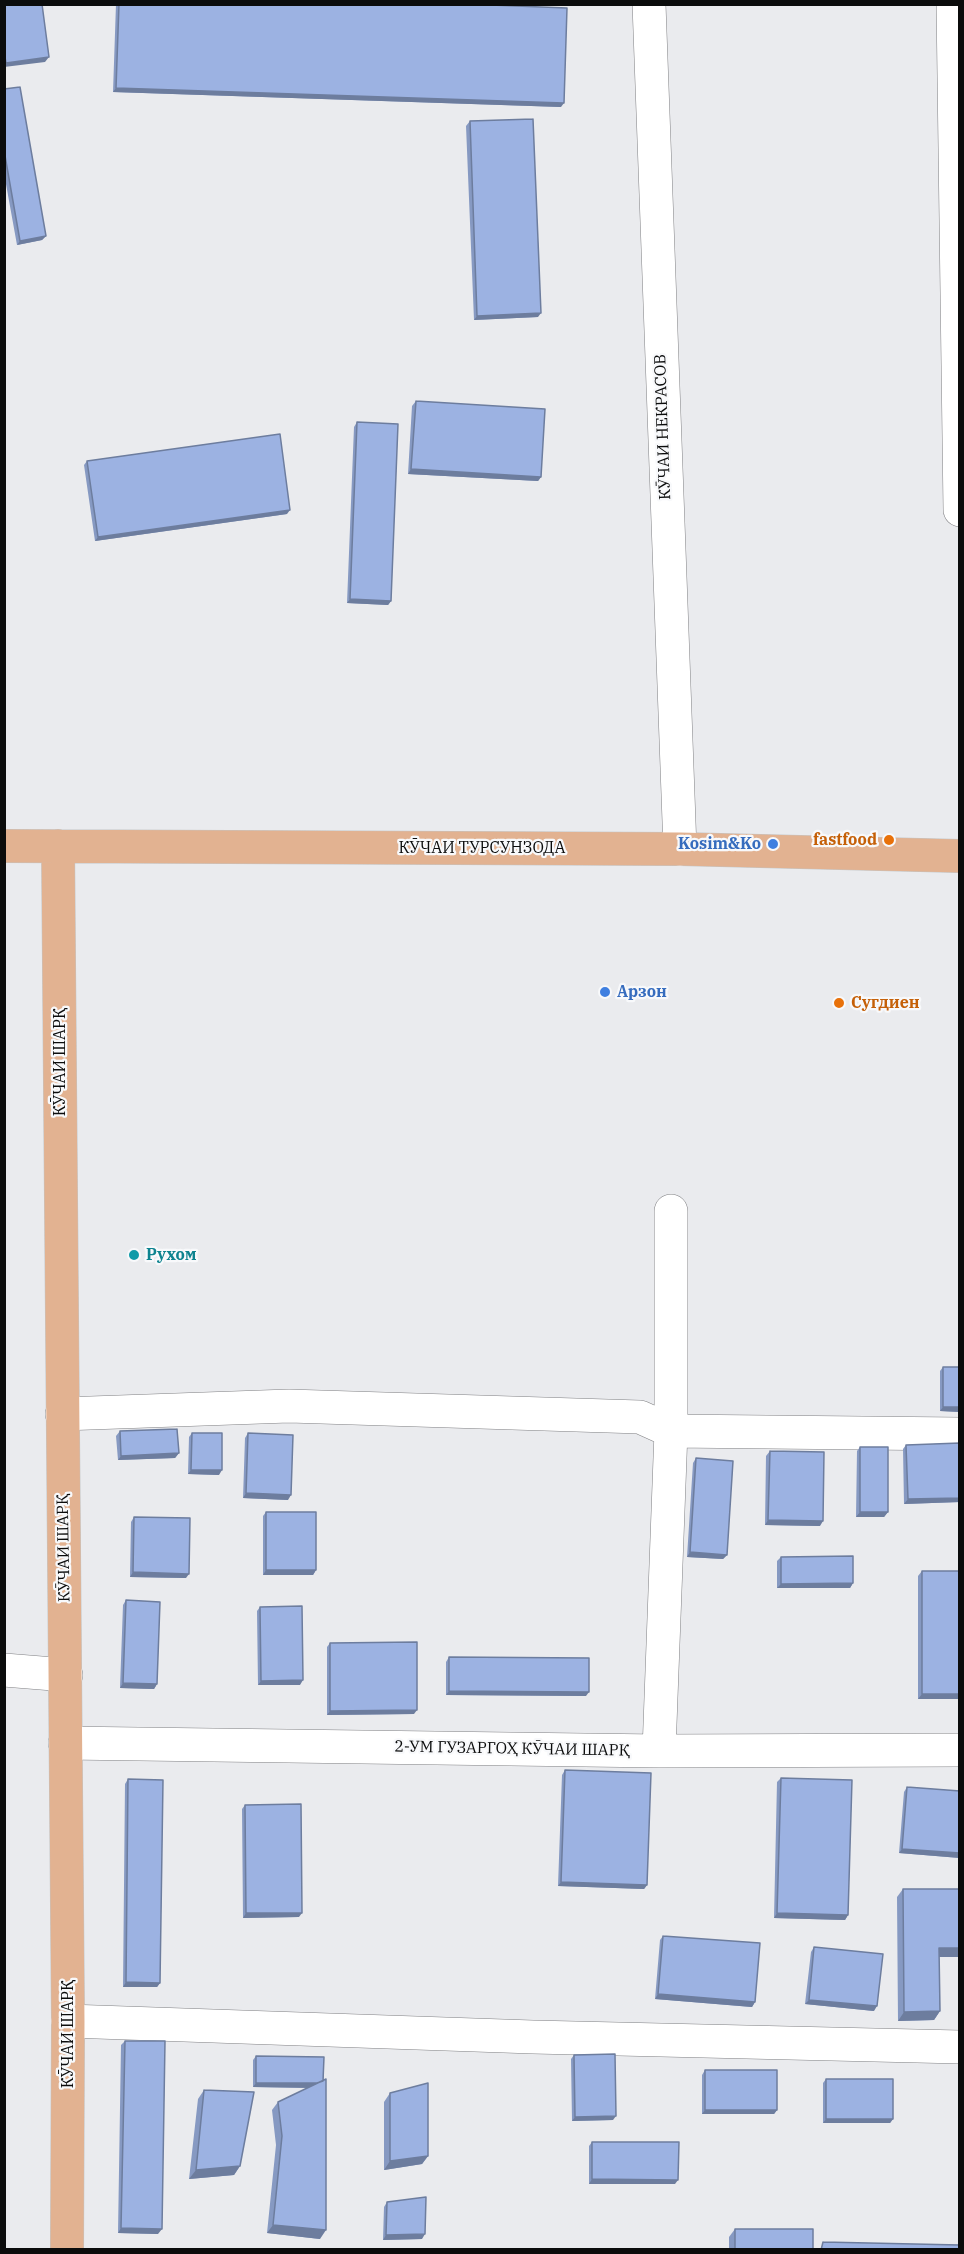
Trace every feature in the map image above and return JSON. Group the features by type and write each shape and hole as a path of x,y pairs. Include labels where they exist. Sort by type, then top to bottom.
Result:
{"main road":[{"name":"КӮЧАИ ТУРСУНЗОДА","path":"4,846 680,849 960,856"},
{"name":"КӮЧАИ ШАРҚ","path":"58,846 69,2021 67,2250"}],"street":[{"name":"КӮЧАИ НЕКРАСОВ","path":"649,4 680,849"},
{"path":"953,4 960,510"},
{"path":"659,1751 671,1431 670,1211"},
{"path":"62,1414 289,1406 640,1417 671,1431 960,1434"},
{"path":"4,1670 66,1675"},
{"name":"2-УМ ГУЗАРГОҲ КӮЧАИ ШАРҚ","path":"65,1743 659,1751 960,1750"},
{"path":"69,2021 533,2037 960,2047"}],"building":[{"path":"4,4 42,4 49,57 6,63"},
{"path":"119,4 465,4 567,8 564,103 116,88"},
{"path":"20,87 46,236 20,241 4,150 4,89"},
{"path":"533,119 541,313 477,316 470,121"},
{"path":"416,401 545,409 541,477 411,469"},
{"path":"357,422 398,424 391,601 350,599"},
{"path":"280,434 290,510 98,537 87,461"},
{"path":"943,1367 960,1367 960,1407 943,1407"},
{"path":"177,1429 179,1453 121,1456 120,1431"},
{"path":"192,1433 222,1433 222,1470 191,1470"},
{"path":"248,1433 293,1435 291,1495 246,1493"},
{"path":"960,1443 960,1498 908,1499 906,1445"},
{"path":"860,1447 888,1447 888,1512 860,1512"},
{"path":"770,1451 824,1452 823,1521 768,1520"},
{"path":"696,1458 733,1461 727,1555 690,1552"},
{"path":"266,1512 316,1512 316,1570 266,1570"},
{"path":"134,1517 190,1518 189,1574 133,1572"},
{"path":"853,1556 853,1583 781,1584 781,1557"},
{"path":"922,1571 960,1571 960,1694 922,1694"},
{"path":"126,1600 160,1602 157,1684 123,1683"},
{"path":"302,1606 303,1680 261,1681 260,1607"},
{"path":"417,1642 417,1710 330,1711 330,1643"},
{"path":"449,1657 589,1658 589,1692 449,1691"},
{"path":"565,1770 651,1773 647,1885 561,1882"},
{"path":"781,1778 852,1780 848,1915 777,1913"},
{"path":"128,1779 163,1780 160,1983 126,1982"},
{"path":"907,1787 960,1791 960,1853 902,1849"},
{"path":"301,1804 302,1913 246,1913 245,1805"},
{"path":"903,1889 960,1889 960,1948 939,1948 940,2011 904,2012"},
{"path":"663,1936 760,1943 755,2002 658,1994"},
{"path":"814,1947 883,1954 877,2006 809,2000"},
{"path":"125,2041 165,2041 162,2229 121,2228"},
{"path":"615,2054 616,2116 575,2117 574,2055"},
{"path":"256,2056 324,2057 323,2081 317,2083 256,2083"},
{"path":"705,2070 777,2070 777,2110 705,2110"},
{"path":"326,2079 326,2230 273,2225 282,2136 278,2102"},
{"path":"826,2079 893,2079 893,2119 826,2119"},
{"path":"428,2083 428,2156 390,2161 390,2093"},
{"path":"204,2090 254,2092 240,2166 196,2170"},
{"path":"592,2142 679,2142 678,2180 592,2179"},
{"path":"426,2197 425,2234 386,2235 387,2202"},
{"path":"735,2229 813,2229 813,2250 735,2250"},
{"path":"823,2242 960,2245 960,2250 821,2250"}],"place":[{"name":"fastfood","path":"889,840"},
{"name":"Kosim&Ko","path":"773,844"},
{"name":"Арзон","path":"605,992"},
{"name":"Сугдиен","path":"839,1003"},
{"name":"Рухом","path":"134,1255"}]}
